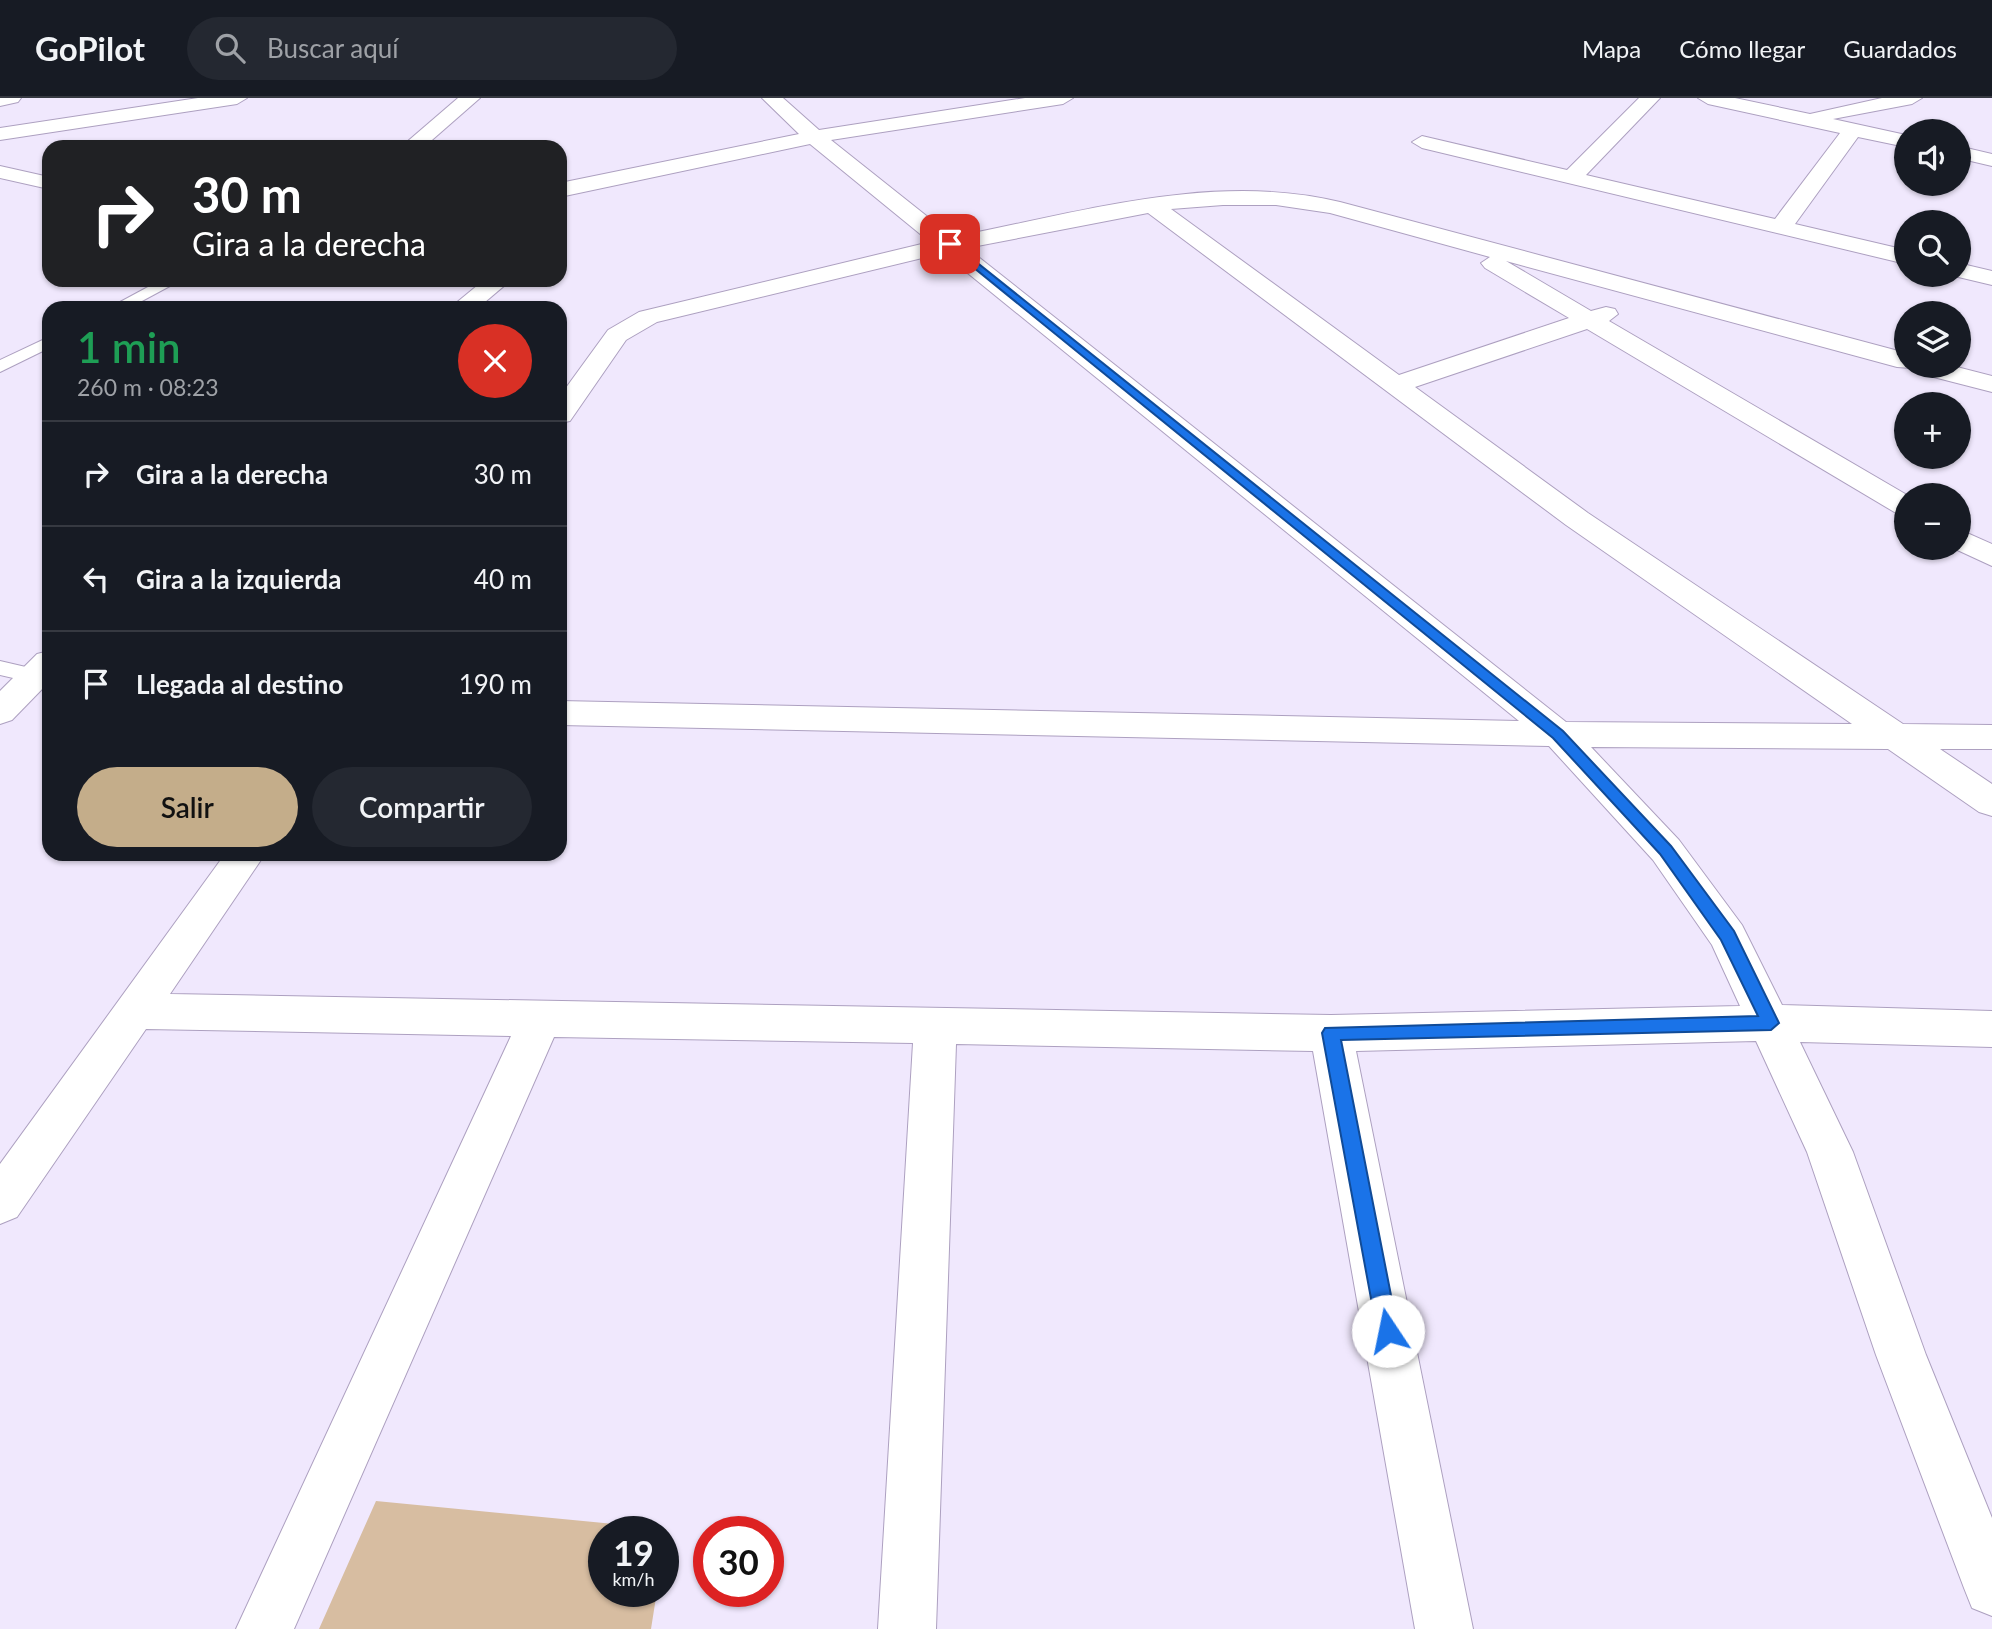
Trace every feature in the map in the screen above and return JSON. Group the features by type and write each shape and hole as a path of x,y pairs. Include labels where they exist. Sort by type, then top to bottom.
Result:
{"main road":[{"path":"0,134 237,98"},
{"path":"419,140 470,98"},
{"path":"772,98 814,137 1558,734 1666,850 1728,936 1830,1152 1901,1355 1992,1588"},
{"path":"567,189 814,137 1063,98"},
{"path":"1572,177 1650,98"},
{"path":"1708,98 1894,138"},
{"path":"1804,120 1912,98"},
{"path":"1781,227 1853,129"},
{"path":"1422,142 1894,254"},
{"path":"1971,155 1992,160"},
{"path":"0,172 42,181"},
{"path":"567,405 617,335 648,317 950,244 1153,206 1223,198 1276,198 1332,207 1894,358"},
{"path":"1153,206 1577,519 1992,803"},
{"path":"1452,239 1894,500"},
{"path":"1971,271 1990,273"},
{"path":"471,301 490,287"},
{"path":"1395,385 1661,295"},
{"path":"1969,378 1992,384"},
{"path":"1971,545 1992,557"},
{"path":"0,712 42,669"},
{"path":"567,713 1558,734 1891,734 1992,737"},
{"path":"0,1202 241,861"},
{"path":"135,1011 1331,1033 1771,1023 1992,1029"},
{"path":"265,1629 540,1020"},
{"path":"907,1629 935,1027"},
{"path":"1331,1033 1444,1629"}],"lane":[{"path":"131,301 159,287"},
{"path":"0,367 42,346"},
{"path":"0,668 42,669"}],"building":[{"path":"376,1501 588,1521 588,1607 654,1607 651,1629 319,1629"}],"route":[{"path":"950,244 1558,734 1666,850 1728,936 1771,1023 1331,1033 1388,1331"}]}
